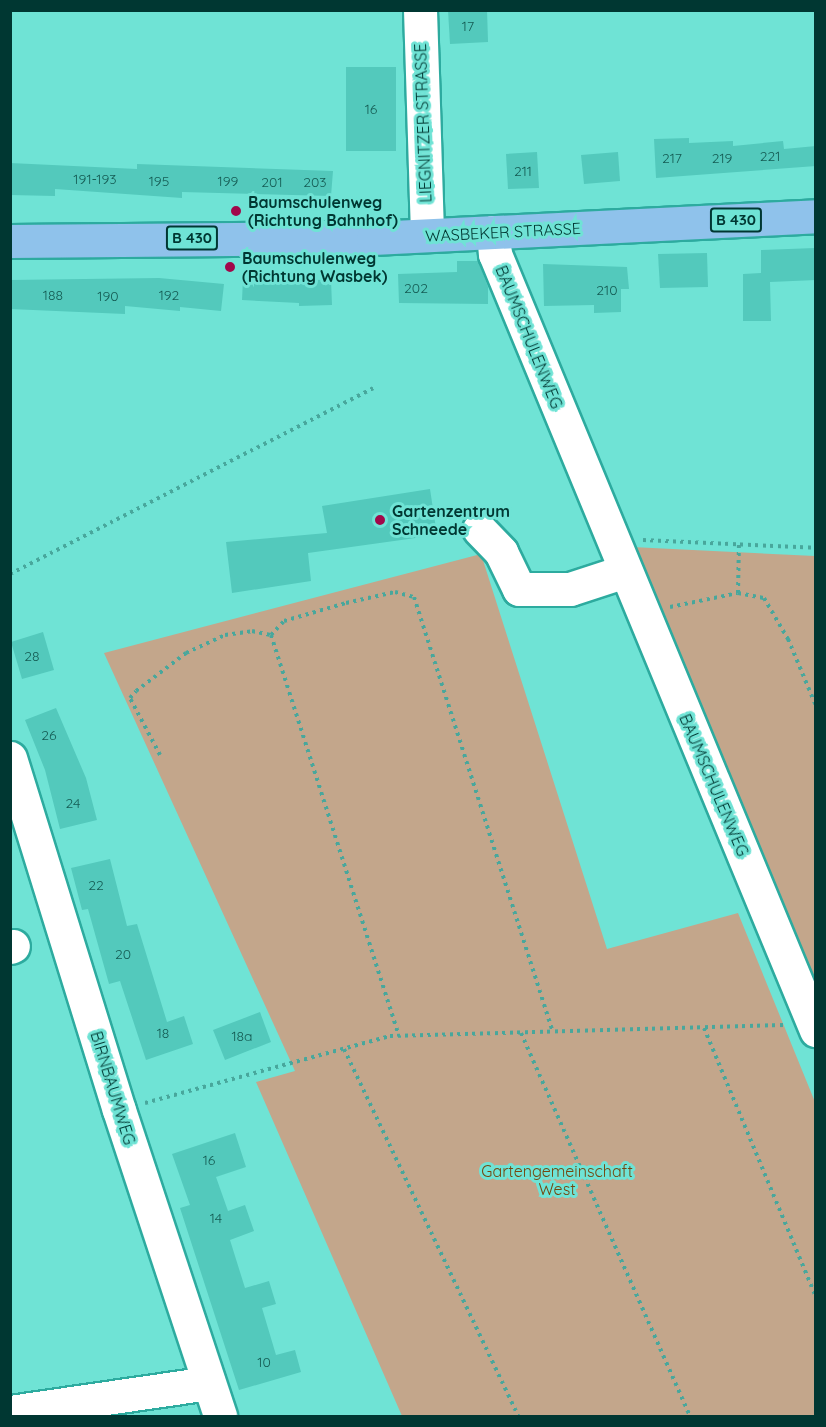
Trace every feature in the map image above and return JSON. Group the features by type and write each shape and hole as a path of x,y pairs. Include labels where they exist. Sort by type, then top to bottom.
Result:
{"main road":[{"name":"WASBEKER STRASSE","path":"10,241 427,235 816,216"}],"street":[{"name":"LIEGNITZER STRASSE","path":"420,10 427,235"},
{"name":"BAUMSCHULENWEG","path":"493,232 495,254 814,1027"},
{"path":"479,529 501,552 519,589 570,589 625,571"},
{"name":"BIRNBAUMWEG","path":"10,758 119,1110 220,1416"},
{"path":"10,1412 103,1409 209,1383"}],"path":[{"path":"10,574 373,388"},
{"path":"612,539 816,548"},
{"path":"738,593 739,543"},
{"path":"271,635 284,621 346,603 395,592 414,597 553,1032"},
{"path":"642,613 738,593 764,598 788,639 816,706"},
{"path":"160,754 130,698 136,691 186,653 225,635 252,631 271,635"},
{"path":"271,635 399,1036"},
{"path":"119,1110 399,1036 814,1027"},
{"path":"704,1028 816,1297"},
{"path":"521,1033 690,1416"},
{"path":"344,1049 518,1416"}],"green space":[{"path":"632,547 815,556 815,1004"},
{"name":"Gartengemeinschaft West","path":"481,554 607,949 738,913 815,1102 815,1416 402,1416 256,1082 295,1071 104,653"}],"building":[{"path":"448,10 487,10 488,42 450,44"},
{"path":"346,67 396,67 396,151 346,151"},
{"path":"689,138 689,143 733,141 733,146 783,141 784,149 816,146 816,166 656,178 654,139"},
{"path":"537,152 539,188 508,189 506,154"},
{"path":"618,152 620,181 584,184 581,155"},
{"path":"10,163 137,169 137,164 333,171 331,196 182,192 182,198 55,189 55,196 10,195"},
{"path":"815,248 816,280 770,282 771,321 743,321 743,274 761,273 761,250"},
{"path":"707,253 708,287 660,288 658,254"},
{"path":"457,261 478,261 488,287 488,304 399,303 398,274 457,272"},
{"path":"543,264 627,267 629,289 621,289 621,312 594,313 594,305 544,306"},
{"path":"159,278 224,284 221,311 180,307 180,311 125,306 125,314 10,309 10,280"},
{"path":"243,279 331,280 332,305 299,306 299,303 242,300"},
{"path":"430,489 437,535 308,553 311,581 232,593 226,542 327,533 322,506"},
{"path":"43,632 54,670 22,679 11,642"},
{"path":"56,708 86,778 97,820 60,829 45,770 25,720"},
{"path":"110,859 127,926 137,924 167,1022 184,1016 193,1044 146,1060 120,981 109,984 88,909 82,910 71,868"},
{"path":"260,1012 271,1042 225,1060 213,1030"},
{"path":"235,1133 246,1167 216,1177 228,1211 245,1205 254,1231 230,1240 245,1288 269,1281 276,1304 262,1308 276,1355 295,1350 301,1372 239,1390 180,1208 190,1205 172,1154"}],"place":[{"name":"Baumschulenweg (Richtung Bahnhof)","path":"236,211"},
{"name":"Baumschulenweg (Richtung Wasbek)","path":"230,267"},
{"name":"Gartenzentrum Schneede","path":"380,520"}]}
